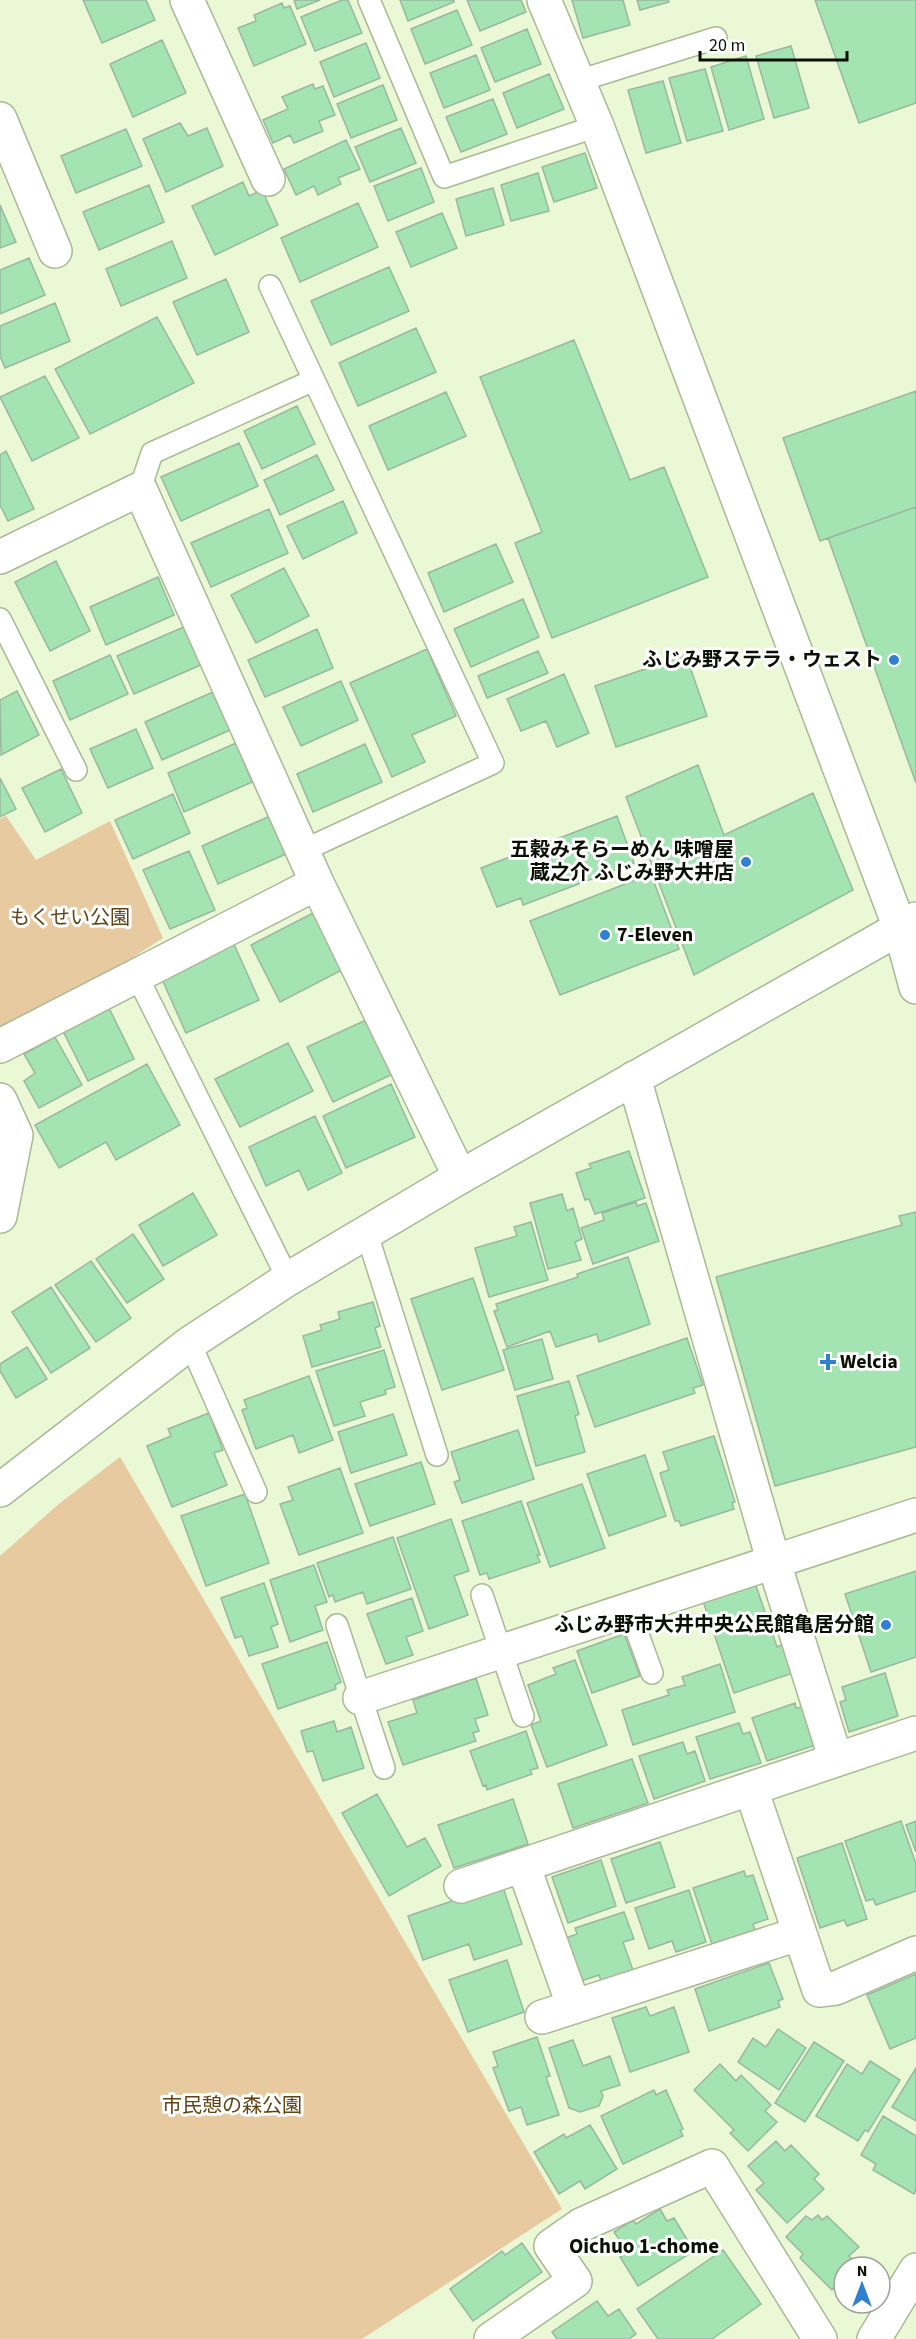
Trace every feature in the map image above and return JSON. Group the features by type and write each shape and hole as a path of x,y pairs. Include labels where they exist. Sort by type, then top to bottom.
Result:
{"street":[{"path":"187,0 268,179"},
{"path":"544,0 597,126 908,923 916,987"},
{"path":"0,119 55,251"},
{"path":"0,557 140,489 302,851 460,1177"},
{"path":"0,1046 317,883"},
{"path":"0,1490 104,1407 190,1343 288,1279 460,1177 908,923"},
{"path":"634,1078 774,1563 836,1760"},
{"path":"0,1100 16,1135 0,1216"},
{"path":"360,1698 916,1515"},
{"path":"461,1886 916,1734"},
{"path":"751,1789 798,1934 819,1990 836,1988 916,1953"},
{"path":"522,1865 574,2007"},
{"path":"542,2017 798,1934"},
{"path":"491,2339 575,2281 551,2246 581,2224 712,2166 820,2339"},
{"path":"874,2339 916,2270"}],"lane":[{"path":"369,0 444,177 597,126"},
{"path":"578,81 716,38"},
{"path":"270,286 493,763 302,851"},
{"path":"140,489 152,453 314,380"},
{"path":"0,619 76,770"},
{"path":"137,976 288,1279"},
{"path":"366,1231 437,1455"},
{"path":"190,1343 256,1492"},
{"path":"482,1595 522,1716"},
{"path":"629,1610 652,1673"},
{"path":"337,1625 384,1768"}],"green space":[{"name":"もくせい公園","path":"6,816 36,860 110,821 163,938 0,1043 0,819"},
{"name":"市民憩の森公園","path":"120,1457 562,2209 362,2339 0,2339 0,1556 60,1503"}],"building":[{"path":"83,0 146,0 155,20 102,43"},
{"path":"294,0 320,0 297,9"},
{"path":"342,0 348,0 362,33 315,51 301,17"},
{"path":"400,0 454,0 454,2 408,21"},
{"path":"467,0 521,0 526,12 480,31"},
{"path":"572,0 623,0 630,25 583,38"},
{"path":"637,0 668,0 669,2 640,10"},
{"path":"815,0 916,0 916,103 859,123"},
{"path":"282,3 284,8 290,6 306,44 254,66 238,28 256,21 254,15"},
{"path":"457,10 472,45 425,64 411,29"},
{"path":"527,29 541,64 495,82 481,48"},
{"path":"162,40 186,93 133,117 110,64"},
{"path":"366,43 380,78 334,97 320,62"},
{"path":"791,46 809,108 774,118 756,56"},
{"path":"476,55 490,90 444,108 430,73"},
{"path":"746,56 764,119 729,130 711,67"},
{"path":"705,69 723,131 687,141 669,78"},
{"path":"549,74 564,109 517,128 503,93"},
{"path":"663,81 681,143 646,153 628,90"},
{"path":"313,84 315,89 323,86 335,115 319,121 323,131 294,143 290,135 273,143 263,120 288,109 282,97"},
{"path":"383,85 397,120 351,138 337,104"},
{"path":"493,99 507,134 461,152 446,117"},
{"path":"180,123 188,136 207,128 223,166 166,192 143,139"},
{"path":"401,128 416,163 370,182 355,147"},
{"path":"126,129 142,166 76,193 61,156"},
{"path":"346,140 360,169 338,178 341,184 318,195 314,186 296,195 284,169"},
{"path":"585,153 597,188 554,202 542,167"},
{"path":"421,168 434,202 388,221 374,186"},
{"path":"538,173 549,211 511,221 501,185"},
{"path":"243,182 249,196 262,190 278,225 215,255 192,206"},
{"path":"149,185 164,222 99,250 83,212"},
{"path":"493,188 504,225 466,236 456,199"},
{"path":"358,203 378,247 300,282 281,238"},
{"path":"0,205 16,242 0,248"},
{"path":"442,213 457,248 411,267 396,232"},
{"path":"172,241 187,278 121,306 106,269"},
{"path":"29,258 45,295 0,314 0,270"},
{"path":"389,267 409,311 331,345 311,301"},
{"path":"226,279 249,332 197,355 173,302"},
{"path":"55,303 70,341 5,368 0,356 0,326"},
{"path":"157,317 194,383 90,434 55,369"},
{"path":"416,328 436,372 358,406 339,363"},
{"path":"574,340 630,480 664,467 708,577 552,638 515,543 542,532 480,377"},
{"path":"45,376 79,438 32,461 0,397"},
{"path":"916,391 916,507 820,541 783,438"},
{"path":"446,392 466,436 388,470 369,426"},
{"path":"297,406 315,444 262,469 244,431"},
{"path":"239,443 258,486 181,521 161,477"},
{"path":"6,451 34,509 8,521 0,505 0,455"},
{"path":"317,455 334,490 280,515 264,480"},
{"path":"343,501 357,533 303,559 287,526"},
{"name":"ふじみ野ステラ・ウェスト","path":"916,507 916,783 828,538"},
{"path":"269,509 288,553 211,587 191,543"},
{"path":"496,544 513,582 444,612 428,573"},
{"path":"56,561 90,631 50,651 15,582"},
{"path":"284,568 309,616 256,643 231,595"},
{"path":"158,577 174,615 106,645 90,607"},
{"path":"523,599 539,637 471,667 454,629"},
{"path":"186,626 203,664 134,694 117,656"},
{"path":"317,629 333,668 265,697 248,660"},
{"path":"427,649 456,716 412,735 425,762 392,777 350,683"},
{"path":"538,651 548,673 487,698 478,676"},
{"path":"110,655 128,694 70,720 53,681"},
{"path":"686,655 707,716 616,747 595,686"},
{"path":"564,674 589,733 557,747 546,721 521,731 507,699"},
{"path":"341,681 358,720 301,746 283,707"},
{"path":"17,691 39,735 1,755 0,700"},
{"path":"213,692 230,730 162,760 145,722"},
{"path":"136,729 153,768 108,788 90,749"},
{"path":"236,743 252,782 184,812 168,773"},
{"path":"365,744 382,782 313,812 297,774"},
{"name":"五穀みそらーめん 味噌屋 蔵之介 ふじみ野大井店","path":"698,765 724,835 813,793 853,890 694,975 626,797"},
{"path":"61,769 82,813 45,832 22,788"},
{"path":"0,778 16,809 0,817"},
{"path":"173,794 190,833 133,859 115,820"},
{"path":"270,816 286,854 218,884 202,846"},
{"path":"617,816 634,863 523,905 521,898 497,907 481,868"},
{"path":"189,851 215,910 170,929 143,870"},
{"name":"7-Eleven","path":"651,874 679,949 560,995 530,921"},
{"path":"315,912 344,969 280,1002 251,945"},
{"path":"233,942 259,1000 186,1033 160,975"},
{"path":"109,1008 134,1059 88,1081 63,1031"},
{"path":"366,1020 391,1075 333,1102 307,1047"},
{"path":"55,1037 82,1085 39,1108 24,1081 35,1073 24,1054"},
{"path":"288,1043 313,1091 240,1127 215,1079"},
{"path":"147,1064 180,1125 116,1160 106,1142 59,1168 35,1125"},
{"path":"391,1084 415,1137 346,1168 323,1116"},
{"path":"315,1116 342,1173 308,1190 299,1170 266,1186 249,1147"},
{"path":"629,1151 645,1198 595,1214 589,1199 585,1200 576,1173 591,1168 589,1164"},
{"path":"193,1193 217,1235 163,1266 139,1225"},
{"path":"562,1194 567,1211 573,1208 582,1239 575,1242 581,1260 548,1269 530,1203"},
{"path":"636,1202 637,1206 646,1203 659,1241 593,1264 581,1228 604,1220 602,1213"},
{"name":"Welcia","path":"916,1212 916,1447 775,1486 716,1277 902,1225 899,1216"},
{"path":"531,1222 548,1280 489,1297 475,1248 517,1236 514,1227"},
{"path":"133,1234 164,1279 127,1303 96,1259"},
{"path":"628,1257 650,1324 599,1342 597,1334 556,1347 550,1331 507,1347 494,1311 498,1310 496,1304 578,1277 577,1274"},
{"path":"91,1261 131,1318 96,1342 55,1285"},
{"path":"473,1278 504,1370 442,1390 411,1299"},
{"path":"51,1287 90,1348 51,1373 12,1312"},
{"path":"373,1302 380,1326 375,1328 381,1347 312,1367 303,1336 322,1330 320,1325 340,1319 338,1312"},
{"path":"687,1338 703,1385 693,1388 695,1393 595,1427 577,1376"},
{"path":"542,1339 553,1379 515,1390 503,1350"},
{"path":"27,1347 47,1379 16,1398 0,1371 0,1364"},
{"path":"384,1350 395,1387 385,1390 386,1394 360,1402 365,1416 334,1426 316,1371"},
{"path":"309,1376 333,1440 299,1453 293,1435 256,1449 242,1410 247,1408 244,1400"},
{"path":"569,1381 579,1414 575,1416 585,1452 536,1466 517,1396"},
{"path":"209,1413 223,1450 214,1453 227,1485 172,1507 147,1446 171,1436 168,1429"},
{"path":"393,1414 407,1455 351,1473 338,1432"},
{"path":"518,1430 534,1479 462,1503 454,1482 460,1480 451,1452"},
{"path":"714,1436 735,1502 732,1503 734,1509 681,1526 679,1521 675,1521 660,1473 669,1470 663,1452"},
{"path":"645,1455 666,1516 609,1536 587,1474"},
{"path":"421,1462 435,1504 370,1526 355,1484"},
{"path":"340,1468 363,1533 299,1555 280,1504 293,1500 288,1487"},
{"path":"582,1484 605,1548 550,1567 527,1503"},
{"path":"245,1494 269,1563 206,1586 181,1516"},
{"path":"521,1501 540,1555 537,1555 540,1562 489,1579 487,1573 480,1575 462,1521"},
{"path":"451,1519 469,1571 454,1576 468,1615 429,1629 397,1538"},
{"path":"393,1537 411,1589 367,1604 363,1592 335,1602 333,1595 329,1597 317,1563"},
{"path":"314,1565 327,1602 315,1606 323,1630 290,1642 270,1580"},
{"name":"ふじみ野市大井中央公民館亀居分館","path":"916,1571 916,1657 871,1672 845,1594"},
{"path":"264,1583 278,1624 271,1627 278,1647 249,1656 242,1636 235,1638 221,1598"},
{"path":"755,1583 777,1647 783,1644 793,1673 734,1693 703,1601"},
{"path":"412,1598 423,1631 406,1637 413,1655 386,1664 367,1614"},
{"path":"624,1634 640,1676 592,1693 577,1651"},
{"path":"327,1642 341,1682 335,1685 336,1689 278,1709 262,1664"},
{"path":"575,1660 607,1745 547,1767 531,1725 541,1721 528,1685 556,1674 553,1668"},
{"path":"720,1664 735,1712 633,1745 622,1710 669,1695 667,1690 685,1685 682,1677"},
{"path":"885,1673 898,1716 849,1732 840,1702 846,1700 842,1687"},
{"path":"476,1678 488,1715 475,1719 479,1731 473,1733 476,1741 403,1765 388,1722 417,1713 413,1700"},
{"path":"795,1703 796,1708 803,1707 816,1745 767,1761 752,1718"},
{"path":"334,1721 337,1732 351,1727 364,1768 323,1781 313,1751 307,1752 301,1731"},
{"path":"739,1723 743,1734 750,1732 761,1763 710,1779 696,1737"},
{"path":"526,1731 538,1768 530,1770 532,1774 487,1790 486,1785 483,1786 470,1751"},
{"path":"683,1742 687,1754 695,1751 705,1781 654,1799 639,1756"},
{"path":"632,1759 648,1803 573,1828 558,1784"},
{"path":"377,1794 407,1847 425,1838 441,1866 389,1896 342,1813"},
{"path":"513,1799 528,1844 454,1868 438,1825"},
{"path":"901,1821 916,1864 916,1891 876,1905 873,1899 866,1901 845,1841"},
{"path":"916,1821 916,1852 906,1825"},
{"path":"660,1842 675,1887 626,1903 611,1859"},
{"path":"842,1843 867,1919 847,1926 844,1920 820,1928 797,1858"},
{"path":"601,1860 616,1906 568,1923 552,1877"},
{"path":"744,1871 746,1877 753,1875 768,1919 753,1924 755,1930 712,1944 693,1888"},
{"path":"502,1884 522,1944 474,1960 469,1944 423,1960 408,1916"},
{"path":"689,1890 706,1942 676,1952 672,1941 649,1949 635,1908"},
{"path":"624,1912 634,1939 623,1942 634,1973 602,1983 599,1975 581,1981 566,1938 577,1934 575,1928"},
{"path":"507,1960 524,2012 468,2032 449,1980"},
{"path":"769,1963 783,1999 778,2001 780,2007 709,2031 695,1989"},
{"path":"916,1974 916,2038 890,2049 867,1995"},
{"path":"646,2007 650,2016 674,2007 689,2052 630,2072 612,2018"},
{"path":"778,2029 806,2048 779,2090 738,2062 753,2038 766,2047"},
{"path":"537,2037 550,2076 546,2077 559,2115 527,2125 521,2107 509,2111 493,2068 498,2066 493,2052"},
{"path":"573,2040 583,2066 610,2056 620,2085 601,2091 603,2096 599,2106 580,2112 569,2108 549,2048"},
{"path":"814,2042 844,2061 805,2122 775,2103"},
{"path":"870,2061 900,2080 868,2132 865,2130 858,2141 816,2116 847,2064 862,2074"},
{"path":"720,2064 736,2081 741,2075 771,2105 765,2111 777,2122 748,2151 730,2133 734,2130 694,2090"},
{"path":"916,2068 916,2121 892,2107"},
{"path":"654,2090 656,2095 666,2090 683,2129 680,2130 683,2136 623,2164 601,2116"},
{"path":"883,2116 916,2136 916,2190 914,2194 873,2170 876,2164 861,2155"},
{"path":"590,2125 617,2169 585,2189 580,2181 559,2194 534,2152 564,2134 566,2138"},
{"path":"776,2141 785,2151 791,2145 819,2174 814,2179 824,2189 787,2223 756,2190 764,2183 748,2166"},
{"path":"660,2209 667,2221 674,2218 694,2251 638,2286 620,2257 628,2253 614,2232 633,2220 636,2224"},
{"path":"818,2215 822,2220 827,2216 859,2247 850,2255 832,2255 832,2290 800,2258 803,2254 786,2237 806,2216 812,2220"},
{"path":"522,2243 542,2272 473,2321 450,2289 502,2251 505,2255"},
{"path":"723,2250 761,2304 712,2339 658,2339 637,2309"},
{"path":"597,2301 608,2316 619,2309 636,2334 629,2339 557,2339 552,2332"}],"place":[{"name":"ふじみ野ステラ・ウェスト","path":"894,660"},
{"name":"五穀みそらーめん 味噌屋 蔵之介 ふじみ野大井店","path":"746,862"},
{"name":"7-Eleven","path":"605,935"},
{"name":"Welcia","path":"828,1362"},
{"name":"ふじみ野市大井中央公民館亀居分館","path":"886,1625"}],"district":[{"name":"Oichuo 1-chome","path":"644,2246"}]}
